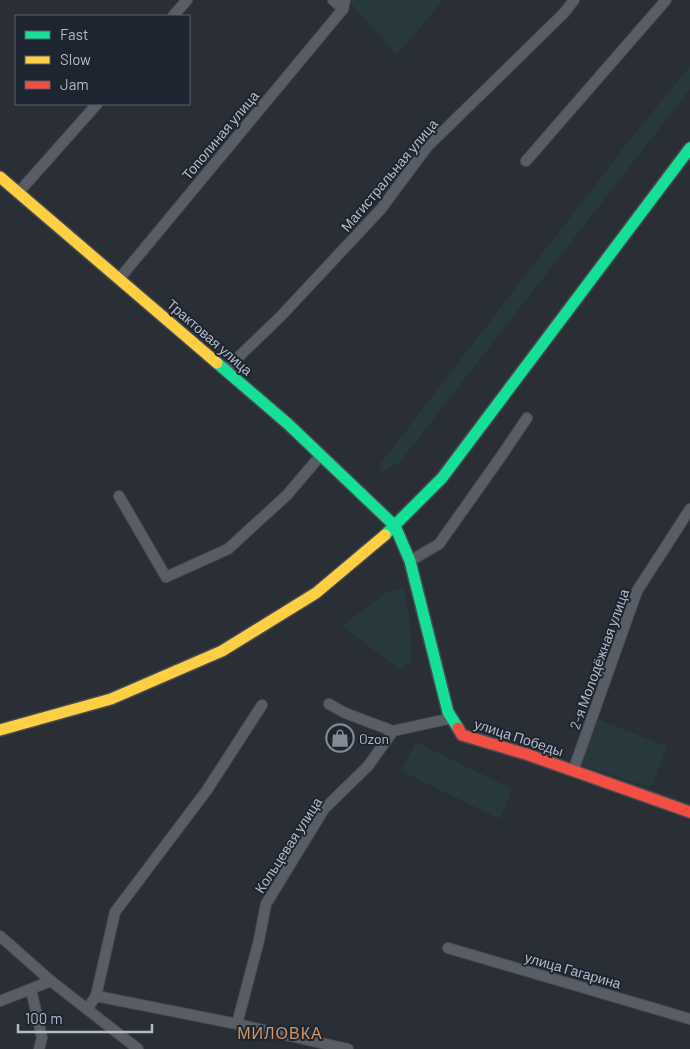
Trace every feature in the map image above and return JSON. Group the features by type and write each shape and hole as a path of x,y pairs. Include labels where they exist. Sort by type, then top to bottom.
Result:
{"street":[{"path":"174,15 188,0"},
{"path":"333,0 344,4"},
{"name":"Магистральная улица","path":"225,370 281,316 381,209 427,147 564,13 574,0"},
{"path":"526,161 666,0"},
{"name":"Тополиная улица","path":"119,279 344,4"},
{"path":"18,193 95,105"},
{"path":"0,730 111,699 222,651 316,593 395,526 442,478 690,148"},
{"name":"Трактовая улица","path":"0,177 288,424 395,526"},
{"path":"410,561 439,544 527,418"},
{"path":"119,496 166,578 228,549 287,495 321,455"},
{"name":"2-я Молодёжная улица","path":"573,771 637,591 690,509"},
{"name":"улица Победы","path":"395,526 410,561 448,712 462,735 690,812"},
{"path":"329,704 345,713 393,731 452,718"},
{"path":"87,1009 96,996 115,912 207,790 262,705"},
{"name":"Кольцевая улица","path":"236,1024 259,940 266,904 324,809 368,766 393,731"},
{"path":"0,936 51,981 138,1049"},
{"name":"улица Гагарина","path":"448,948 690,1019"},
{"path":"0,1001 51,981"},
{"path":"31,989 42,1038 39,1049"},
{"path":"96,996 348,1049"}],"shaded area":[{"path":"348,0 443,0 397,55"},
{"path":"690,66 690,89 400,462 378,474 381,463 629,141"},
{"path":"404,589 410,626 411,662 399,669 342,626 387,592"},
{"path":"596,718 667,747 652,785 645,786 582,765 580,761"},
{"path":"416,742 512,789 500,819 401,771"}],"traffic: fast":[{"path":"385,535 442,478 690,148"},
{"path":"217,363 288,424 395,526 410,561 448,712 458,728"}],"traffic: slow":[{"path":"0,177 217,363"},
{"path":"0,730 111,699 222,651 316,593 385,535"}],"traffic: jam":[{"path":"458,728 462,735 526,754 690,812"}],"place":[{"name":"Ozon","path":"340,738"}],"district":[{"name":"МИЛОВКА","path":"280,1032"}]}
